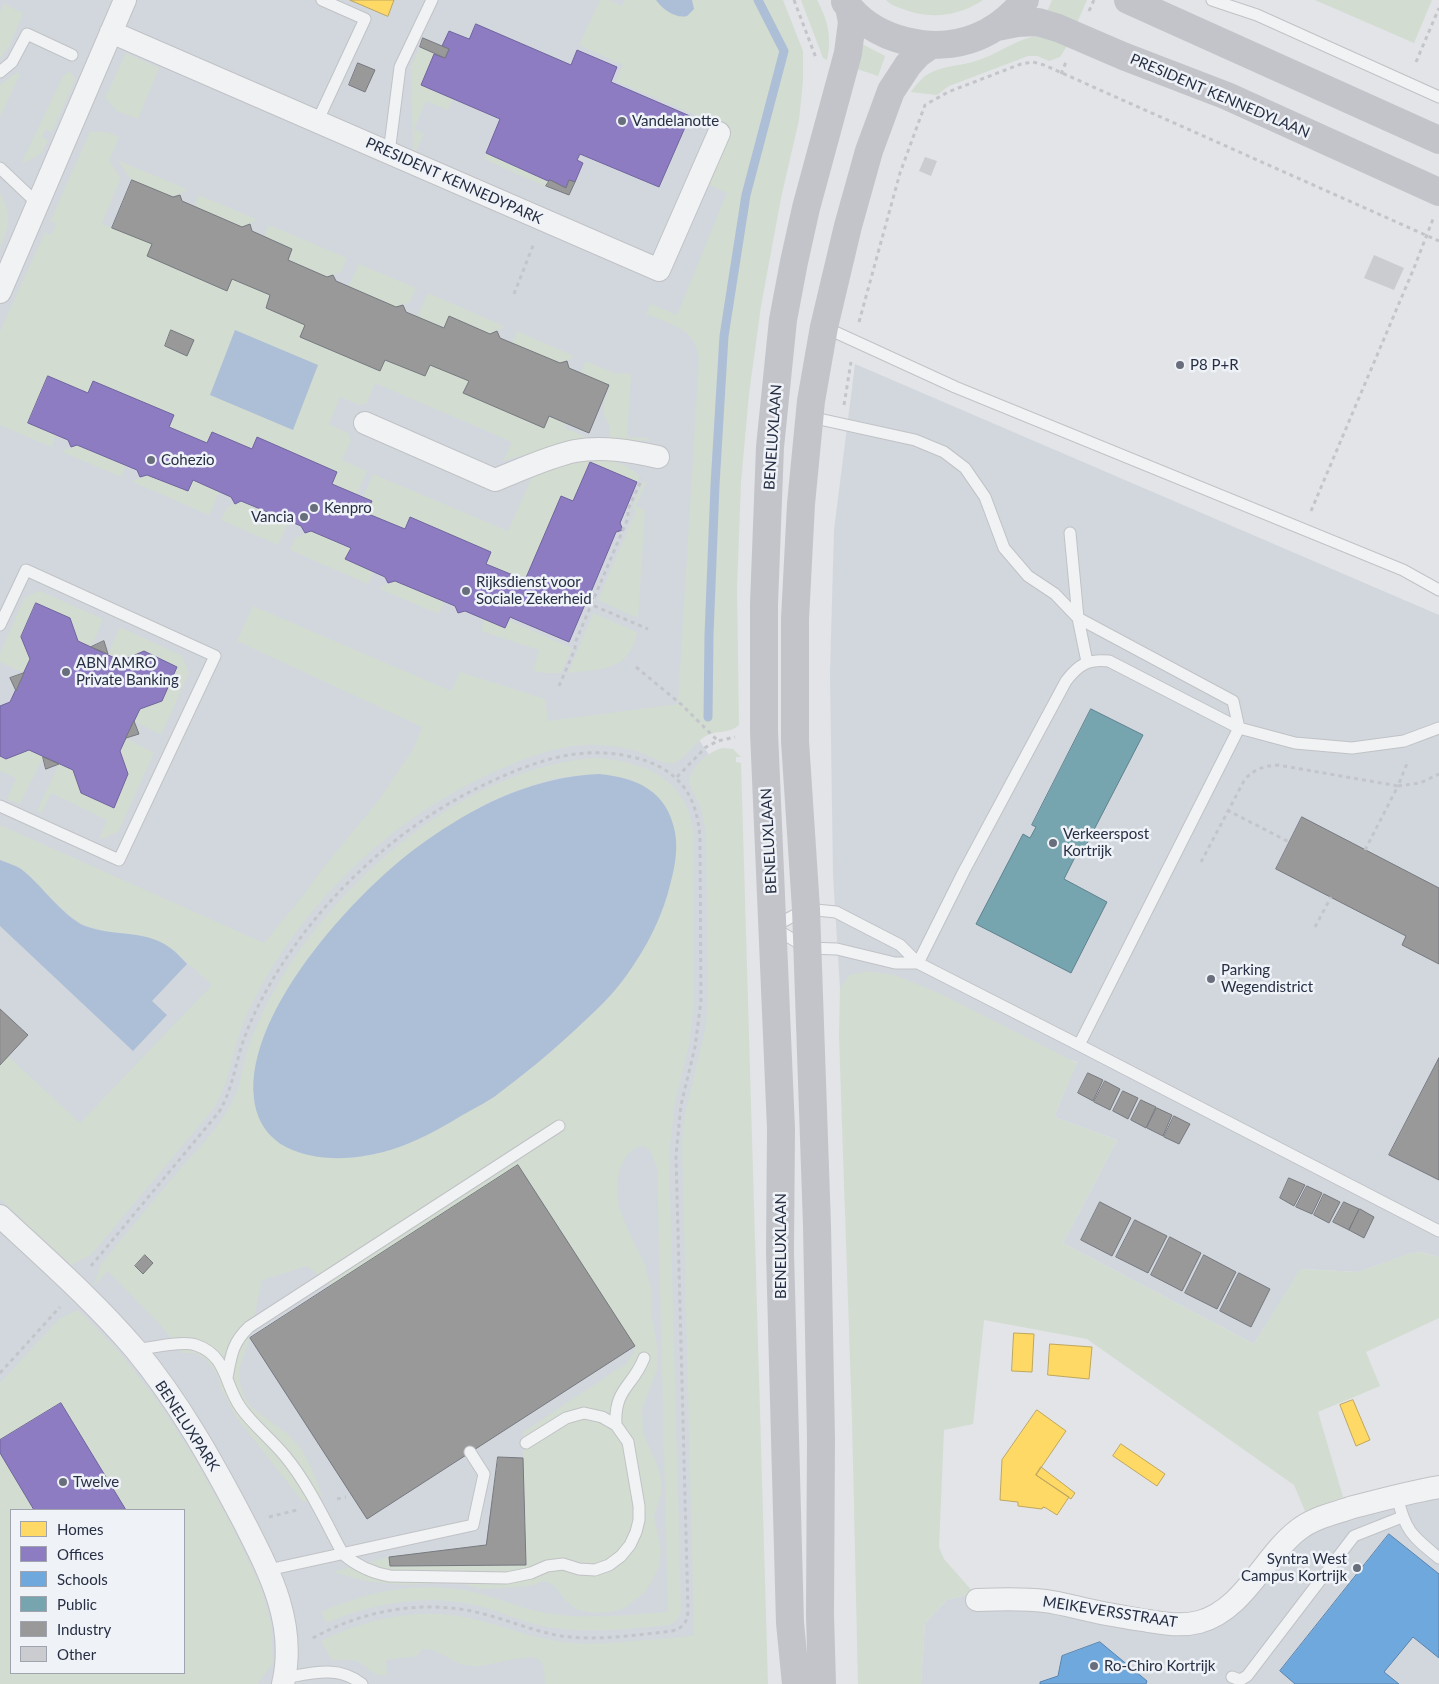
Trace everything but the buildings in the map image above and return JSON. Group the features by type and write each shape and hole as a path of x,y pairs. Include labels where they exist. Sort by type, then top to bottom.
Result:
{"main road":[{"path":"846,4 866,23 886,35 908,42 931,45 954,44 968,40 996,27 1014,13 1025,0"},
{"path":"1128,0 1439,140"},
{"name":"BENELUXLAAN","path":"796,1684 790,1623 780,1252 781,1128 764,722 764,604 770,447 783,320 806,208 848,53 852,22 846,4"},
{"name":"PRESIDENT KENNEDYLAAN","path":"996,27 1016,23 1038,22 1058,28 1123,56 1227,96 1437,202"},
{"name":"BENELUXLAAN","path":"822,1684 820,1615 821,1439 817,1225 806,909 795,741 795,619 801,504 810,417 824,327 850,216 869,151 891,91 908,65 918,54 931,45"}],"street":[{"path":"0,292 125,0"},
{"name":"PRESIDENT KENNEDYPARK","path":"112,32 658,270 719,133"},
{"path":"364,424 495,480 574,452 596,449 616,450 658,458"},
{"name":"BENELUXPARK","path":"0,1216 76,1287 135,1350 183,1415 207,1453 268,1570 280,1601 286,1651 284,1681"},
{"name":"MEIKEVERSSTRAAT","path":"977,1600 1018,1599 1046,1601 1168,1624 1197,1622 1207,1619 1226,1608 1298,1529 1325,1516 1399,1506 1439,1487"}],"lane":[{"path":"317,122 365,19 322,0"},
{"path":"390,153 400,67 432,0"},
{"path":"1212,0 1257,15 1439,97"},
{"path":"0,72 12,62 27,34 72,55"},
{"path":"0,168 38,204"},
{"path":"824,327 956,387 1403,570 1439,590"},
{"path":"810,417 914,440 944,452 965,468 985,497 1004,548 1028,576 1055,594 1078,618 1233,701 1239,728 1079,1045"},
{"path":"1070,533 1078,618 1087,662"},
{"path":"0,625 26,570 215,656 118,860 0,806"},
{"path":"918,962 964,871 1066,681 1075,669 1087,662 1097,660 1109,661 1239,728 1295,743 1352,748 1404,741 1439,728"},
{"path":"918,962 895,963 837,949 807,948 773,927 806,909 836,912 900,945 918,962 1439,1231"},
{"path":"227,1378 232,1350 239,1337 249,1327 560,1126"},
{"path":"135,1350 195,1345 208,1352 220,1363 240,1408 279,1449 301,1478 343,1554 366,1570 379,1574 507,1578 531,1573 547,1566 563,1564 579,1569 595,1570 609,1565 621,1556 630,1545 636,1532 639,1520 639,1506 628,1442 616,1425 602,1417 584,1413 566,1418 526,1443"},
{"path":"616,1425 616,1411 619,1398 627,1384 639,1372 644,1358"},
{"path":"268,1570 473,1525 484,1474 470,1452"},
{"path":"1232,1677 1240,1680 1247,1676 1354,1536 1399,1506 1414,1538 1439,1558"},
{"path":"789,1684 790,1623"},
{"path":"284,1681 309,1674 336,1672 352,1676 362,1684"}],"path":[{"path":"794,0 817,60"},
{"path":"1416,62 1439,8"},
{"path":"925,105 948,92 1021,64 1027,62 1038,63 1439,241"},
{"path":"1303,530 1414,268 1437,202"},
{"path":"514,294 544,220"},
{"path":"559,686 628,518 628,510 643,479 658,458"},
{"path":"589,600 592,605 648,629"},
{"path":"636,667 682,705 718,742"},
{"path":"677,777 702,751 718,742 738,736"},
{"path":"0,1374 55,1314 96,1260 219,1112 230,1092 240,1051 254,1016 283,963 303,935 347,884 394,841 454,799 511,772 564,755 591,752 615,753 639,758 677,777 695,808 699,822 700,840 701,1001 695,1047 681,1105 676,1155 688,1611 686,1623 681,1628 672,1631 585,1638 541,1632 480,1613 460,1609 414,1607 392,1609 350,1620 304,1643"},
{"path":"1201,862 1245,779 1252,771 1263,766 1278,765 1398,786 1420,783 1439,774"},
{"path":"1365,850 1398,786"},
{"path":"1227,810 1290,842"},
{"path":"1314,927 1330,897"}],"shaded area":[{"path":"0,0 749,0 696,735 711,758 743,1684 0,1684"},
{"path":"600,0 609,0 622,6 625,0 783,0 803,51 803,81 799,120 781,198 761,306 749,394 741,482 737,589 739,725 731,730 706,736 673,764 668,764 637,751 602,745 570,746 539,754 498,770 458,790 419,814 383,841 349,872 318,905 290,941 265,979 245,1019 228,1076 214,1108 91,1255 71,1265 0,1199 0,1065 8,1056 80,1123 212,985 172,949 161,943 136,935 109,932 83,925 71,917 20,868 0,860 0,825 264,943 379,800 414,748 422,727 237,641 253,606 451,691 460,672 545,699 548,721 678,704 699,358 693,340 687,334 673,325 646,314 651,304 677,315 727,193 707,184 730,132 710,124 696,115 616,81 623,65 579,45"},
{"path":"801,0 817,0 821,7 829,37 827,60 823,58"},
{"path":"886,0 983,0 964,10 944,15 934,15 913,12 894,6"},
{"path":"1052,0 1087,0 1076,25 1047,12"},
{"path":"1315,0 1432,0 1414,43"},
{"path":"4,4 23,13 9,47 0,59 0,12"},
{"path":"1043,35 1067,46 1060,57 1049,61 1037,56 1028,56 949,86 937,95 911,92 924,77 936,70 979,60 1018,42"},
{"path":"860,43 885,56 878,76 854,68"},
{"path":"420,47 434,54 421,85 453,99 448,110 426,101 414,129 424,134 415,153 413,153 411,66"},
{"path":"126,53 159,68 138,119 117,111 105,98"},
{"path":"17,72 20,74 0,117 0,85"},
{"path":"71,72 75,80 52,132 46,129 42,137 48,140 42,153 24,163 22,162 63,76"},
{"path":"90,132 107,132 119,137 109,161 121,178 102,224 152,244 147,256 227,291 232,279 270,295 266,308 305,325 300,337 380,371 385,360 425,376 430,365 469,381 464,393 544,428 549,416 566,423 565,428 587,437 503,461 512,442 375,383 367,403 360,405 340,397 329,424 348,433 351,440 342,460 367,471 357,494 332,484 337,472 257,437 252,449 212,432 207,443 169,427 173,415 93,381 88,393 47,376 28,423 56,435 51,447 0,425 0,331 45,232 51,235 56,224 50,221"},
{"path":"486,153 548,181 546,187 484,159"},
{"path":"120,161 187,189 185,192 173,197 130,179"},
{"path":"0,193 8,214 8,226 0,248"},
{"path":"199,195 256,219 242,227 194,206"},
{"path":"269,225 347,258 341,272 327,277 288,260 292,249 264,236"},
{"path":"359,264 416,288 410,302 396,307 348,287"},
{"path":"428,293 504,326 490,334 450,316 444,328 417,317"},
{"path":"517,331 574,356 560,363 512,343"},
{"path":"586,361 616,374 631,374 627,437 649,438 649,441 610,439 610,428 604,415 604,402 610,386 581,373"},
{"path":"855,364 1439,615 1439,1257 1420,1252 1409,1254 1358,1272 1301,1269 1254,1344 1063,1243 1117,1140 1054,1117 1077,1062 840,988 833,875 830,672 834,530"},
{"path":"77,445 126,465 121,477 63,452"},
{"path":"598,458 620,463 640,477 637,482 590,462 573,501 561,497 525,580 486,564 490,552 411,518 405,529 366,513 372,501 363,497 373,474 508,531 532,477 561,466"},
{"path":"147,475 188,491 193,480 220,491 209,515 133,482"},
{"path":"643,481 646,483 636,506 645,510 638,618 598,600 636,511 632,509"},
{"path":"241,501 289,521 278,545 221,520 227,507"},
{"path":"311,531 351,548 345,559 374,572 368,584 290,550 295,538"},
{"path":"395,581 444,602 439,614 380,589 381,586"},
{"path":"40,591 103,619 91,647 78,641 70,618 36,603 21,637 30,659 24,673 0,662 0,654 24,598"},
{"path":"593,613 637,632 633,645 628,655 612,666 591,671 568,673"},
{"path":"484,619 505,628 508,620 572,648 561,673 533,671 539,650 481,631"},
{"path":"120,627 182,656 189,673 161,735 134,721 140,709 162,701 177,667 144,651 121,661 108,654"},
{"path":"126,738 154,753 118,832 99,840 107,820 51,793 41,814 37,811 59,764 73,770 81,793 114,807 128,774 120,751"},
{"path":"723,748 733,749 741,757 736,757 736,762 741,763 768,1684 545,1684 543,1667 538,1659 525,1658 473,1666 459,1663 429,1649 422,1649 417,1656 386,1660 387,1675 377,1675 356,1661 332,1661 321,1641 378,1620 418,1614 458,1616 541,1638 572,1643 614,1643 694,1635 682,1143 685,1114 706,1026 708,995 706,832 701,808 689,783 692,771 696,766 712,752"},
{"path":"29,750 43,757 20,804 7,799 16,778 0,771 0,756 6,759"},
{"path":"598,758 615,760 646,769 672,785 682,797 689,812 693,830 694,1004 689,1044 675,1102 669,1153 681,1612 677,1620 669,1625 608,1630 578,1630 539,1625 475,1605 437,1600 399,1602 362,1610 326,1623 321,1612 340,1604 379,1593 420,1587 461,1590 546,1613 561,1615 607,1616 668,1612 657,1168 650,1150 643,1146 636,1148 627,1155 620,1168 617,1184 619,1207 645,1265 651,1288 651,1314 658,1350 657,1370 642,1409 643,1433 662,1482 661,1494 654,1516 661,1551 659,1566 652,1581 644,1593 623,1609 595,1613 578,1610 566,1601 550,1583 543,1581 534,1585 481,1589 464,1584 407,1585 381,1583 365,1581 333,1572 389,1557 390,1566 526,1565 523,1432 627,1363 634,1352 635,1346 332,1286 307,1266 262,1280 249,1341 239,1369 240,1383 244,1396 251,1407 288,1434 302,1450 312,1469 322,1496 303,1502 236,1417 221,1389 218,1377 205,1359 195,1353 182,1353 164,1329 108,1271 93,1287 101,1264 223,1118 238,1090 248,1048 271,996 297,954 329,913 366,873 408,838 453,807 500,782 549,766","holes":["599,774 630,779 654,793 676,856 667,898 652,934 624,979 602,1004 544,1058 491,1098 406,1144 384,1152 337,1158 299,1153 254,1103 255,1070 262,1043 277,1010 361,897 407,855 485,804 513,792 556,778"]},
{"path":"867,971 894,975 939,993 1077,1063 1054,1117 1117,1140 1063,1243 1254,1344 1300,1269 1358,1272 1408,1254 1419,1252 1439,1257 1439,1318 1366,1352 1380,1386 1318,1412 1343,1497 1305,1511 1294,1485 1087,1339 984,1320 973,1424 944,1430 939,1547 944,1559 974,1593 947,1600 925,1623 921,1684 858,1684 852,1418 839,1035 840,988 850,975"},
{"path":"78,1310 117,1349 157,1400 195,1459 230,1522 261,1587 271,1624 273,1663 257,1684 0,1684 0,1383 59,1319"},
{"name":"Syntra West Campus Kortrijk","path":"1439,1493 1439,1684 921,1684 925,1623 947,1600 974,1593 1024,1605 1176,1630 1314,1532 1337,1522"}],"water":[{"path":"656,0 692,0 694,9 687,16 678,16 666,10"},
{"path":"235,330 318,365 293,430 210,395"},
{"path":"599,774 626,779 649,789 665,806 671,818 676,838 674,869 664,907 641,954 615,990 555,1048 494,1097 410,1143 371,1155 334,1158 297,1152 273,1138 260,1120 255,1106 256,1063 268,1026 288,988 343,915 405,857 452,823 492,802 533,786 576,776"},
{"path":"0,860 14,865 29,875 60,908 76,921 96,929 153,939 173,950 187,964 152,1001 167,1015 133,1051 0,926"}],"waterway":[{"path":"708,717 715,485 724,336 746,195 784,51 758,0"}],"place":[{"name":"Vandelanotte","path":"622,121"},
{"name":"P8 P+R","path":"1180,365"},
{"name":"Cohezio","path":"151,460"},
{"name":"Kenpro","path":"314,508"},
{"name":"Vancia","path":"304,517"},
{"name":"Rijksdienst voor Sociale Zekerheid","path":"466,591"},
{"name":"ABN AMRO Private Banking","path":"66,672"},
{"name":"Verkeerspost Kortrijk","path":"1053,843"},
{"name":"Parking Wegendistrict","path":"1211,979"},
{"name":"Twelve","path":"63,1482"},
{"name":"Syntra West Campus Kortrijk","path":"1357,1568"},
{"name":"Ro-Chiro Kortrijk","path":"1094,1666"}]}
